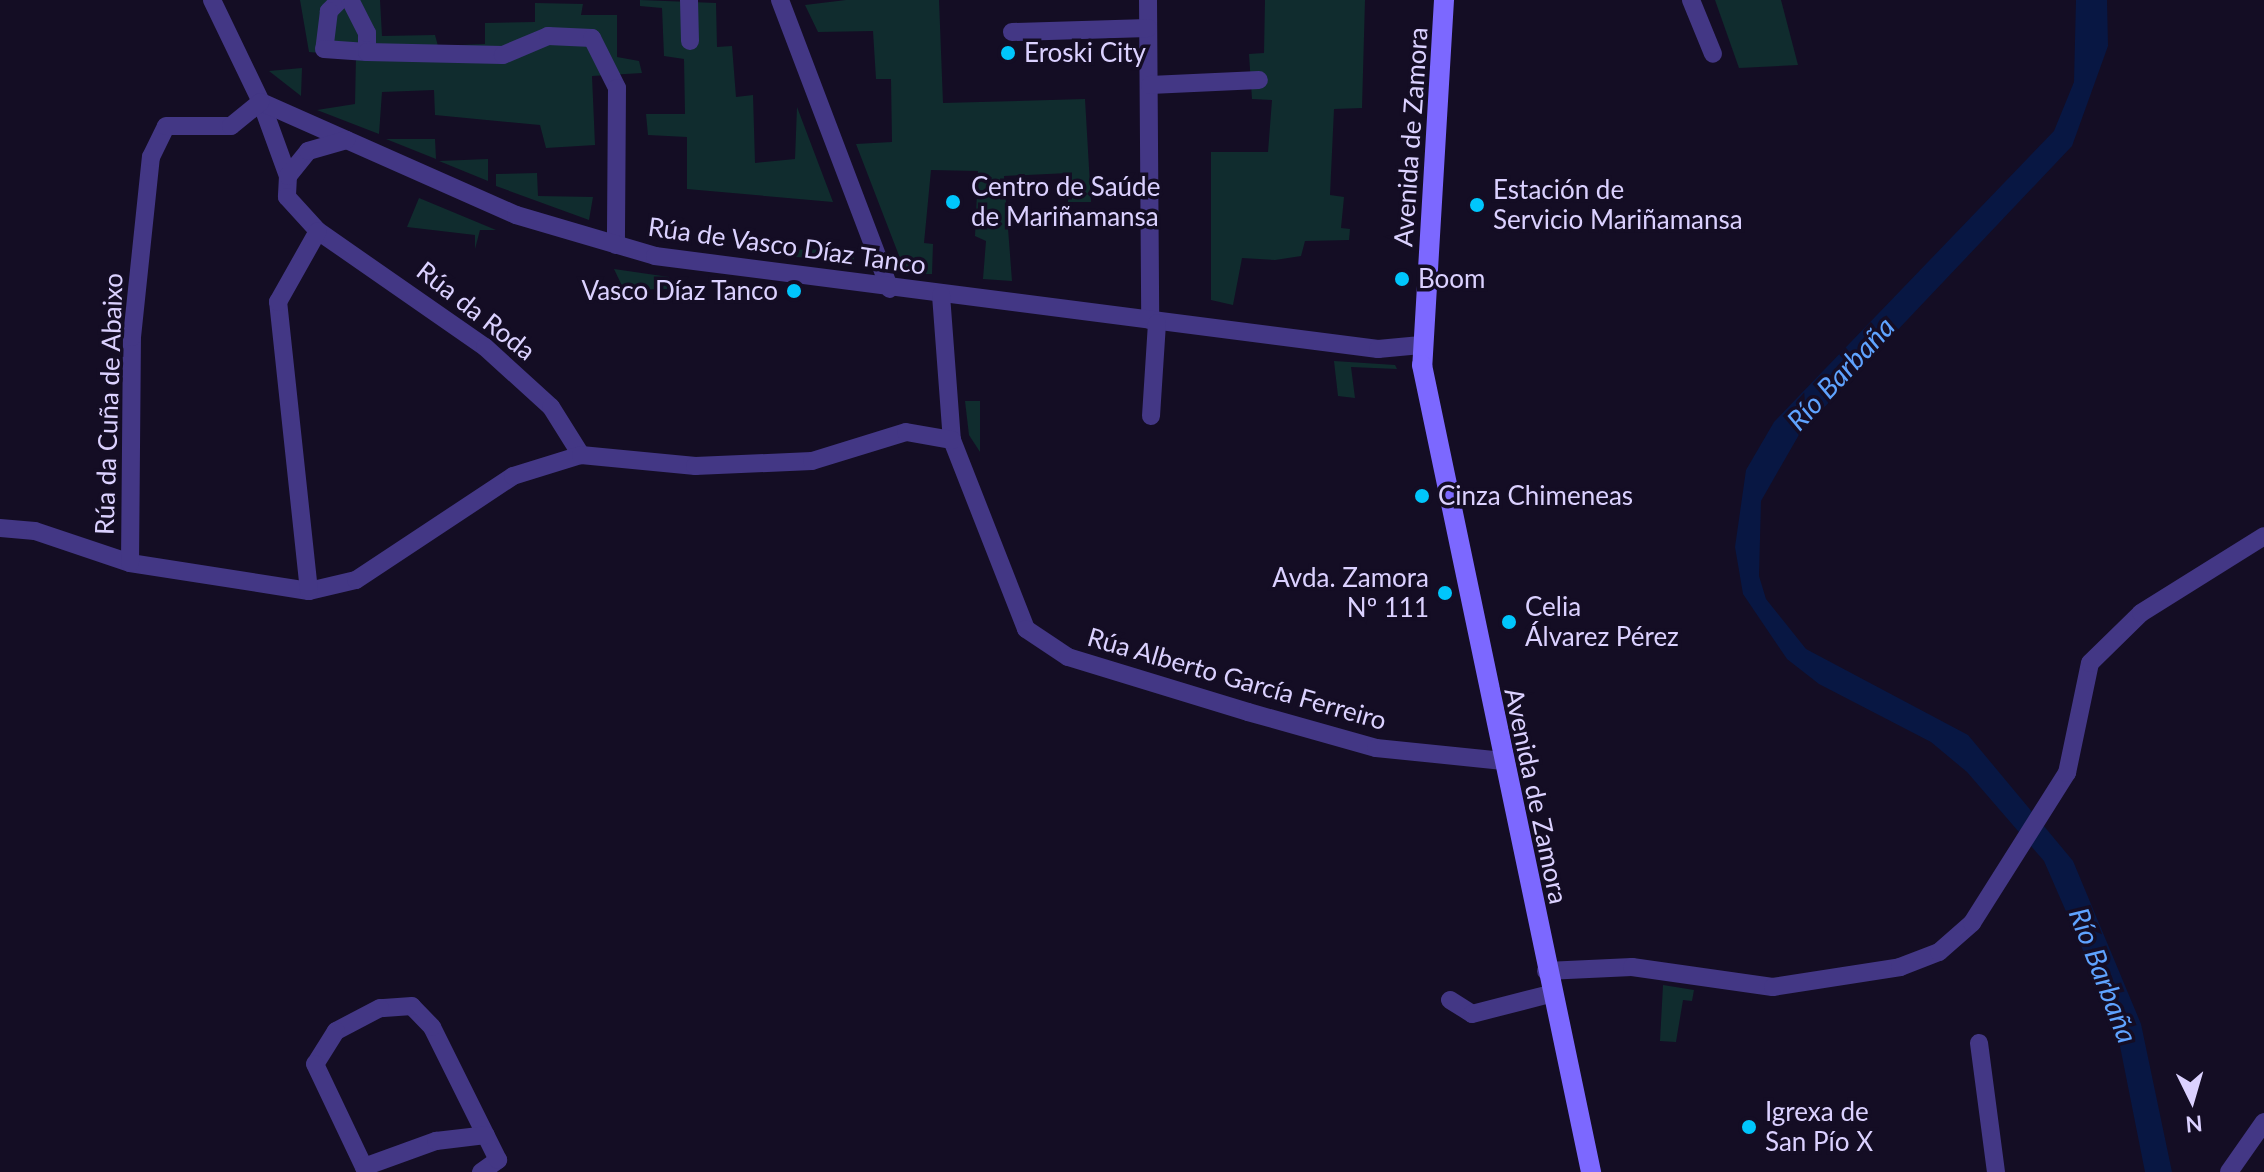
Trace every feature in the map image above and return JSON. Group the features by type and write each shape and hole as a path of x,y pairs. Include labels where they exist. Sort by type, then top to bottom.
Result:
{"street":[{"path":"212,0 261,102"},
{"path":"340,0 329,11 324,49 503,55 548,36 592,38 617,88 616,245"},
{"path":"350,0 367,33 367,52"},
{"path":"689,0 690,41"},
{"path":"780,0 890,289"},
{"path":"1148,0 1154,321 1151,416"},
{"name":"Avenida de Zamora","path":"1444,0 1421,345 1550,994 1591,1172"},
{"path":"1691,0 1713,54"},
{"path":"1012,32 1148,28"},
{"path":"1150,85 1259,80"},
{"name":"Rúa de Vasco Díaz Tanco","path":"261,102 516,215 616,245 890,289 1378,349 1421,345"},
{"name":"Rúa da Roda","path":"261,102 288,176 287,197 318,231 485,347 551,407 581,455"},
{"name":"Rúa da Cuña de Abaixo","path":"261,102 231,126 166,126 151,157 132,337 130,563 309,591 356,580 513,476 581,455 695,466 812,461 906,432 952,440"},
{"path":"288,176 308,151 346,140"},
{"path":"309,591 278,302 318,231"},
{"name":"Rúa Alberto García Ferreiro","path":"941,295 952,440 1026,629 1068,657 1376,748 1503,761"},
{"path":"0,528 35,531 130,563"},
{"path":"1546,971 1632,967 1773,987 1900,967 1955,940 2005,876 2067,773 2090,663 2141,613 2264,536"},
{"path":"1450,1000 1472,1014 1550,994"},
{"path":"481,1172 498,1160 486,1135 432,1027 412,1006 380,1008 336,1031 315,1064 364,1167 436,1141 486,1135"},
{"path":"1979,1043 1996,1172"},
{"path":"2229,1172 2264,1122"}],"green space":[{"path":"300,0 380,0 382,36 435,35 438,46 485,44 485,23 535,22 535,3 583,4 581,15 617,15 617,57 639,61 642,73 592,76 595,145 546,148 540,125 435,115 434,90 382,92 379,134 317,110 355,104 356,56 309,52"},
{"path":"640,0 716,3 717,47 732,46 736,97 753,95 755,163 795,159 797,107 833,202 687,189 687,137 648,135 646,114 685,114 684,59 664,56 662,8 640,6"},
{"path":"846,0 939,0 943,103 1085,99 1091,202 1068,202 1069,173 1004,176 1012,281 983,279 986,241 975,236 978,171 931,170 924,243 933,244 932,274 910,274 903,266 856,144 892,142 891,79 876,79 873,31 818,32 805,5"},
{"path":"1265,0 1365,0 1362,108 1334,109 1330,195 1344,197 1341,228 1350,229 1349,240 1305,241 1301,256 1275,260 1242,258 1233,305 1211,300 1211,152 1268,152 1272,100 1252,99 1249,54 1264,53"},
{"path":"1715,0 1781,0 1798,65 1739,68"},
{"path":"302,68 301,96 269,71"},
{"path":"386,139 435,139 436,159"},
{"path":"488,159 488,181 439,161"},
{"path":"537,173 538,196 593,197 589,220 496,186 496,174"},
{"path":"419,198 496,230 480,230 475,249 475,235 407,227"},
{"path":"852,249 855,263 778,255 778,250"},
{"path":"614,269 669,277 667,289 624,290"},
{"path":"1334,361 1395,365 1397,369 1351,367 1355,398 1338,396"},
{"path":"965,401 980,401 980,452 969,435"},
{"path":"1663,985 1694,990 1692,1001 1683,1000 1676,1042 1660,1041"}],"water":[{"name":"Río Barbaña","path":"2076,0 2107,0 2108,46 2072,146 1800,433 1761,501 1759,576 1766,599 1806,649 1968,735 2073,861 2141,1024 2172,1172 2145,1172 2116,1026 2044,861 1967,772 1931,742 1819,684 1787,659 1743,594 1735,547 1746,470 1774,422 2054,131 2074,82"}],"place":[{"name":"Eroski City","path":"1008,53"},
{"name":"Centro de Saúde de Mariñamansa","path":"953,202"},
{"name":"Estación de Servicio Mariñamansa","path":"1477,205"},
{"name":"Boom","path":"1402,279"},
{"name":"Vasco Díaz Tanco","path":"794,291"},
{"name":"Cinza Chimeneas","path":"1422,496"},
{"name":"Avda. Zamora Nº 111","path":"1445,593"},
{"name":"Celia Álvarez Pérez","path":"1509,622"},
{"name":"Igrexa de San Pío X","path":"1749,1127"}]}
